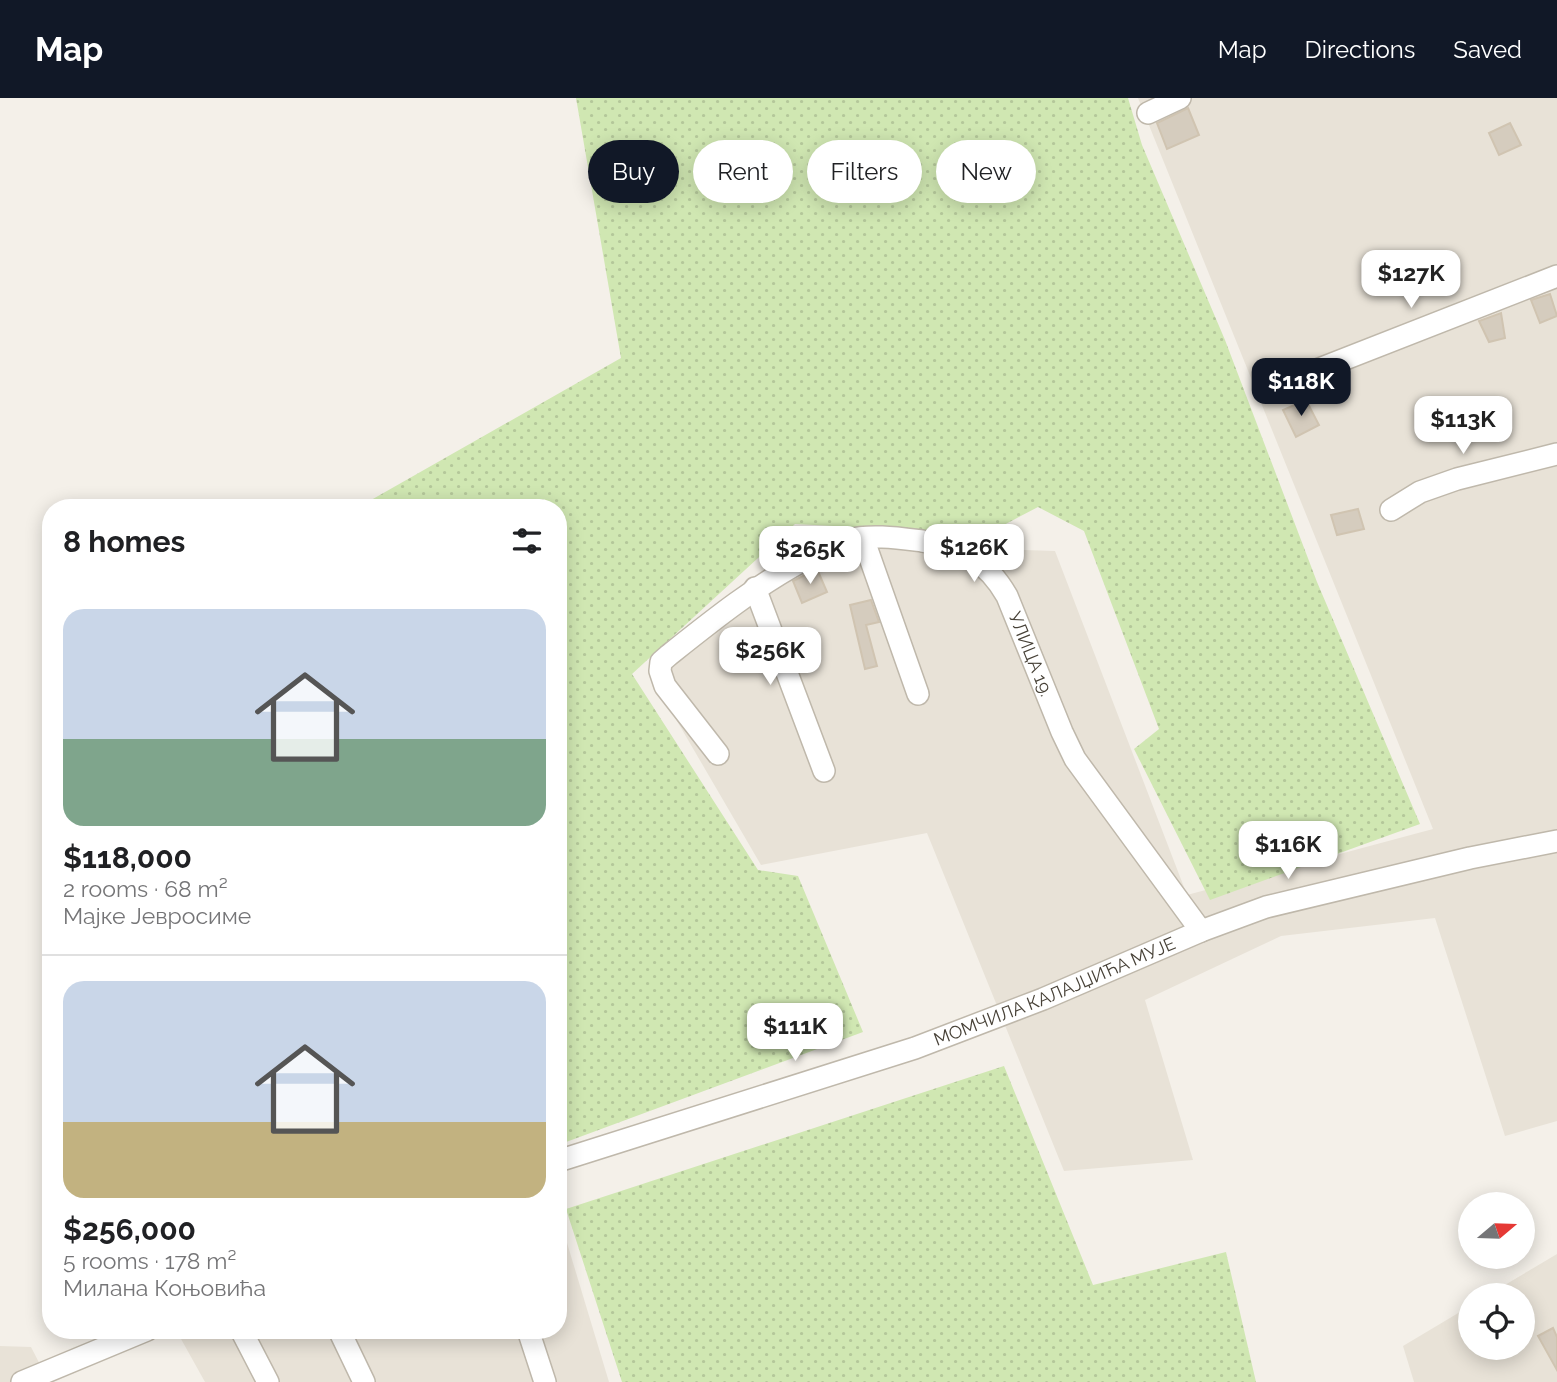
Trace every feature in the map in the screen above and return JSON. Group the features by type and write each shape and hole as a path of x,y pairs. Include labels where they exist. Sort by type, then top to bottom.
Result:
{"street":[{"path":"1148,113 1180,98"},
{"path":"1280,384 1557,276"},
{"path":"1391,510 1420,492 1457,479 1557,454"},
{"path":"863,538 918,694"},
{"name":"УЛИЦА 19.","path":"718,754 664,686 660,671 661,662 755,588 847,540 900,538 942,544 972,556 989,570 1007,596 1075,759 1201,931"},
{"path":"755,588 824,771"},
{"name":"МОМЧИЛА КАЛАЈЏИЋА МУЈЕ","path":"567,1158 915,1048 1043,999 1201,931 1266,907 1470,858 1557,841"},
{"path":"22,1382 125,1339"},
{"path":"246,1339 268,1382"},
{"path":"343,1339 364,1382"},
{"path":"531,1339 545,1382"}],"shaded area":[{"path":"1138,98 1557,98 1557,1121 1505,1136 1435,918 1281,936 1145,1000 1193,1160 1064,1171 927,833 761,865 649,673 801,543 1055,551 1187,895 1433,829"},
{"path":"567,1243 609,1382 205,1382 181,1339 567,1339"},
{"path":"1557,1254 1557,1382 1414,1382 1403,1346 1458,1313 1458,1360 1535,1360 1535,1283 1508,1283"},
{"path":"0,1346 31,1347 49,1382 0,1382"}],"green space":[{"path":"576,98 1128,98 1142,145 1225,340 1317,582 1420,824 1210,900 1134,749 1159,729 1084,531 1038,507 966,545 949,532 795,524 632,674 758,870 798,876 863,1032 567,1142 567,499 373,499 621,358 594,203 679,203 679,140 588,140 588,167"},
{"path":"1004,1066 1093,1285 1226,1252 1256,1382 622,1382 567,1209"}],"building":[{"path":"1188,108 1199,135 1167,149 1157,123"},
{"path":"1510,123 1521,145 1499,155 1489,133"},
{"path":"1550,294 1557,316 1540,323 1531,300"},
{"path":"1501,313 1505,338 1489,342 1479,321"},
{"path":"1306,400 1319,425 1296,437 1283,410"},
{"path":"1358,509 1364,529 1337,535 1331,515"},
{"path":"817,569 827,592 802,603 793,581"},
{"path":"871,600 879,622 866,625 877,666 865,669 850,605"},
{"path":"1553,1328 1557,1337 1557,1370 1538,1336"}]}
